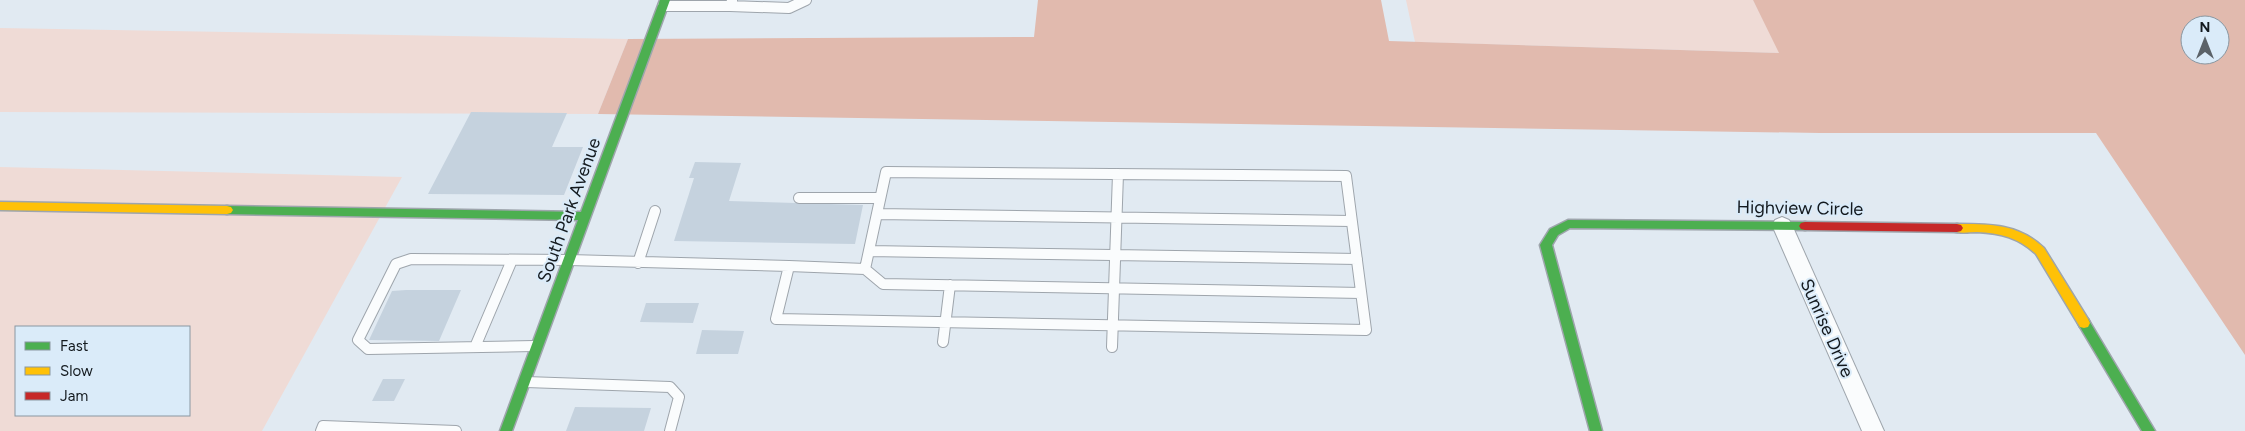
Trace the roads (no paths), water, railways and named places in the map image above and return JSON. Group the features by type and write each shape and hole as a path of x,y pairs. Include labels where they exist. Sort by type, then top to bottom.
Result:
{"street":[{"name":"South Park Avenue","path":"506,431 664,3"},
{"path":"0,206 586,216"},
{"name":"Highview Circle","path":"1596,431 1546,246 1549,235 1557,228 1574,223 1999,228 2026,238 2040,251 2149,431"},
{"name":"Sunrise Drive","path":"1782,225 1873,431"}],"lane":[{"path":"664,3 731,3 789,8 806,0"},
{"path":"789,266 776,319 1366,330 1346,176 886,172 864,269"},
{"path":"1112,347 1118,174"},
{"path":"799,198 880,198"},
{"path":"638,263 655,210"},
{"path":"877,214 1352,221"},
{"path":"868,251 1356,259"},
{"path":"538,346 368,348 358,340 396,264 411,259 569,260 864,269 883,284 1361,292"},
{"path":"476,347 512,260"},
{"path":"943,342 950,285"},
{"path":"525,382 670,387 678,397 670,431"},
{"path":"320,431 323,426 456,431"}]}
